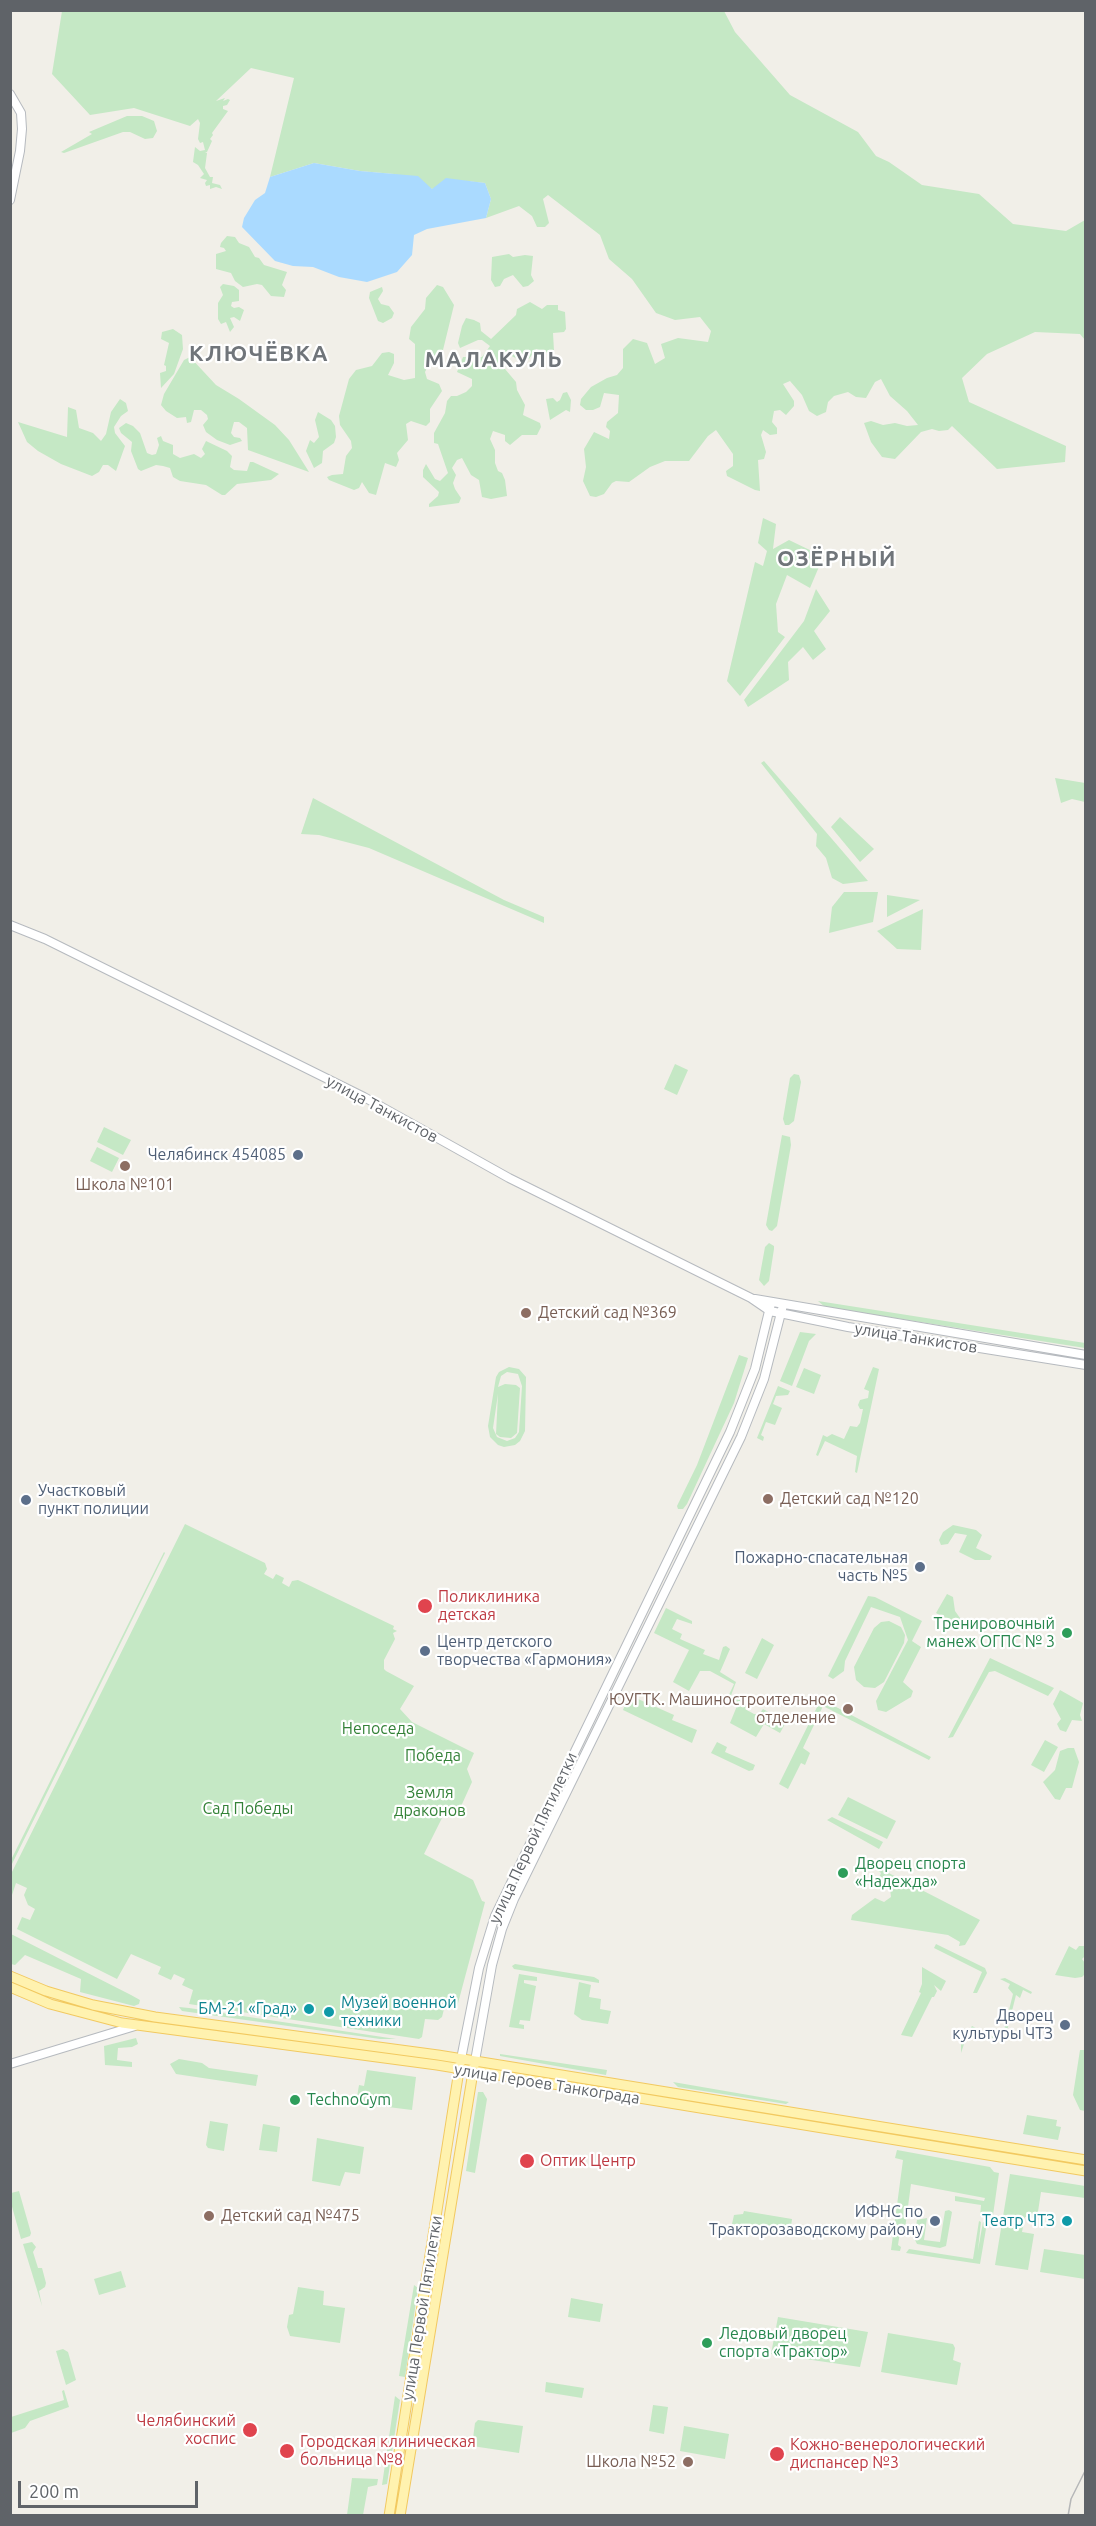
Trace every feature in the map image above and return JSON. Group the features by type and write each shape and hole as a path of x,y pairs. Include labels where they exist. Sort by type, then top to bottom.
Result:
{"main road":[{"path":"10,200 21,151 22,129 21,113 13,97"},
{"name":"улица Танкистов","path":"10,925 45,939 364,1097 509,1178 781,1314 1086,1365"},
{"name":"улица Танкистов","path":"771,1307 783,1305 1086,1355"},
{"name":"улица Первой Пятилетки","path":"400,2516 486,1994 502,1929 558,1805 745,1427 764,1379 783,1305"},
{"name":"улица Первой Пятилетки","path":"389,2516 459,2070 479,1968 495,1916 730,1432 755,1369 771,1307"},
{"path":"593,1712 603,1717"},
{"name":"улица Героев Танкограда","path":"10,1976 46,1991 93,2005 144,2015 475,2061 1086,2160"},
{"path":"10,1987 70,2010 136,2025 144,2015"},
{"name":"улица Героев Танкограда","path":"10,2064 136,2025 473,2072 1086,2171"},
{"path":"665,2103 667,2092"},
{"path":"1005,2158 1007,2148"},
{"path":"441,2187 454,2189"}],"green space":[{"path":"62,11 724,11 735,32 790,95 858,132 876,156 889,162 922,185 979,194 1013,224 1066,231 1085,220 1085,340 1080,334 1035,332 987,354 962,378 969,402 1066,446 1065,462 997,469 952,426 948,430 932,429 921,432 895,459 882,457 871,442 864,423 871,421 883,425 895,423 907,426 918,425 907,411 890,396 881,379 875,382 866,398 856,397 848,392 834,396 828,402 826,412 817,416 809,411 802,395 790,381 783,384 794,401 794,406 786,415 780,410 774,411 772,422 777,428 777,434 770,435 763,430 761,435 766,452 764,459 758,460 760,491 727,476 726,471 733,466 733,454 716,430 708,436 689,461 665,461 650,467 629,482 612,483 604,494 596,497 590,496 583,481 586,467 584,449 594,432 609,439 610,431 606,427 607,422 618,413 619,395 604,393 600,407 593,410 586,410 580,405 581,399 591,387 617,375 623,368 623,349 633,339 647,343 655,364 665,358 661,344 678,338 708,342 711,331 700,317 675,320 656,313 632,279 609,259 600,235 548,195 543,199 549,223 545,227 537,227 532,216 519,206 486,218 491,199 485,183 466,181 432,189 394,174 314,163 270,177 294,78 251,68 216,101 225,98 223,101 230,100 227,105 223,106 223,109 228,111 212,133 210,139 212,141 205,152 207,153 205,168 210,177 213,177 212,183 220,185 222,189 216,187 210,189 210,185 206,186 205,183 207,180 200,178 204,174 193,162 195,147 200,151 205,150 203,142 200,143 198,139 200,123 198,119 190,126 134,108 90,115 52,74"},
{"path":"127,116 142,116 154,121 157,131 153,138 145,139 130,132 123,132 64,153 61,152 92,134 89,132"},
{"path":"227,236 235,237 239,243 249,247 264,265 287,272 282,285 286,290 284,297 271,296 262,285 243,287 235,281 231,273 216,269 216,254 226,251 220,247"},
{"path":"509,254 513,257 533,256 531,275 534,281 528,286 523,287 513,275 504,279 500,286 495,287 491,280 492,257"},
{"path":"223,284 234,286 239,290 239,301 232,302 231,306 244,310 240,321 234,317 230,318 234,327 230,332 226,322 221,324 218,319 218,303 223,295 220,287"},
{"path":"437,285 443,287 454,305 443,350 444,356 442,360 429,364 425,372 427,379 439,384 442,391 430,409 430,422 426,426 411,421 406,424 408,440 397,453 399,460 396,467 385,463 376,495 369,493 362,482 359,488 354,490 329,480 327,477 343,474 346,456 352,448 351,441 340,425 339,416 349,379 356,370 372,366 382,353 389,352 394,354 394,363 388,375 404,380 415,378 415,344 409,339 411,327 425,309 426,298"},
{"path":"382,287 383,291 378,299 381,304 389,306 394,313 392,318 383,323 378,321 369,298 370,292"},
{"path":"530,302 542,309 547,305 558,305 558,310 565,312 566,329 564,332 553,333 554,351 551,354 536,349 529,359 519,360 510,355 508,349 505,369 516,382 517,390 525,405 523,415 540,423 541,427 537,435 522,435 510,445 505,441 505,435 493,431 490,439 495,450 495,463 505,480 507,496 491,499 482,497 479,480 471,475 462,458 457,460 452,468 456,475 453,483 461,498 459,503 429,507 439,492 423,477 426,464 435,479 440,481 448,473 438,444 434,443 434,433 451,396 466,392 472,386 472,379 457,372 463,357 482,357 490,346 478,340 460,348 458,343 462,326 466,318 474,320 480,323 481,331 491,339 516,315 517,309"},
{"path":"173,329 182,335 183,349 174,374 161,388 160,373 166,371 164,365 169,343 161,339 162,332"},
{"path":"190,357 216,385 275,425 289,440 309,472 248,450 247,428 239,422 234,422 231,433 242,441 230,445 206,432 203,425 208,419 201,410 194,410 191,422 187,423 186,417 177,418 166,411 161,405 164,394 184,360"},
{"path":"567,392 571,400 570,412 566,410 550,420 546,399 553,398 557,402 563,393"},
{"path":"120,399 126,403 128,411 121,416 114,427 115,433 125,446 116,471 108,465 103,465 99,472 92,476 61,464 27,442 18,422 67,437 68,407 76,410 79,428 93,433 101,441 106,434 111,412"},
{"path":"318,412 331,420 335,426 336,437 334,443 323,451 322,463 314,468 306,451 310,440 314,443 319,437 315,420"},
{"path":"126,423 140,433 147,453 152,455 156,454 159,445 157,438 161,436 163,441 173,445 173,454 180,458 194,454 201,458 205,454 202,449 206,441 227,451 232,456 230,467 234,470 247,471 250,462 253,462 279,474 271,480 237,484 222,495 206,485 180,481 173,477 170,468 156,465 141,471 131,451 132,442 121,433 119,428"},
{"path":"763,518 776,524 773,549 789,540 818,554 821,562 810,588 787,575 776,604 778,632 785,637 740,696 727,681 755,562 763,566 767,551 758,543"},
{"path":"816,589 830,611 814,631 826,649 813,660 803,647 788,662 789,680 748,707 744,700 804,621"},
{"path":"764,761 868,881 843,884 832,878 826,858 816,846 817,834 761,763"},
{"path":"1055,778 1085,783 1085,802 1072,799 1061,803"},
{"path":"313,798 504,900 544,917 544,923 369,848 319,835 301,834"},
{"path":"840,817 874,849 860,862 831,827"},
{"path":"844,892 878,892 873,922 829,933 832,907"},
{"path":"887,895 920,900 887,917"},
{"path":"923,909 921,950 897,949 877,931"},
{"path":"675,1064 688,1070 677,1095 664,1089"},
{"path":"794,1074 799,1075 801,1082 794,1121 785,1125 783,1119 790,1078"},
{"path":"104,1127 131,1140 123,1155 97,1142"},
{"path":"782,1135 790,1137 791,1145 777,1226 772,1231 766,1225"},
{"path":"97,1147 119,1158 112,1172 90,1161"},
{"path":"769,1243 774,1246 774,1249 769,1281 764,1286 759,1280 765,1247"},
{"path":"818,1301 1085,1343 1085,1348 825,1307"},
{"path":"800,1332 816,1334 809,1341 792,1386 780,1381"},
{"path":"739,1355 748,1358 734,1403 687,1504 683,1509 678,1509 677,1506 697,1465"},
{"path":"509,1367 519,1369 526,1377 525,1431 515,1445 504,1447 498,1445 490,1437 488,1426 496,1377 499,1372","holes":["507,1372 518,1374 522,1386 519,1432 515,1438 507,1441 497,1437 493,1428 498,1394 496,1434 500,1437 511,1438 517,1433 520,1388 516,1385 505,1384 498,1387 501,1376"]},
{"path":"873,1367 879,1369 857,1473 855,1472 857,1456 825,1441 818,1456 816,1455 823,1435 827,1437 832,1434 844,1439 850,1426 857,1427 860,1423 863,1409 860,1409 858,1405 860,1400 868,1398 869,1391 864,1389"},
{"path":"804,1368 821,1375 814,1394 796,1387"},
{"path":"778,1386 790,1391 788,1395 776,1396 773,1404 782,1408 775,1425 766,1422 761,1435 764,1437 763,1441 757,1438"},
{"name":"Сад Победы","path":"185,1524 265,1563 267,1569 264,1574 273,1579 276,1574 284,1578 282,1583 289,1587 292,1581 298,1580 394,1626 393,1629 397,1631 393,1633 395,1639 384,1660 384,1669 414,1686 400,1709 412,1722 474,1753 467,1769 472,1782 458,1813 447,1808 424,1854 473,1880 482,1901 485,1902 457,2007 445,2005 442,2017 438,2020 425,2019 422,2037 419,2039 189,2004 193,1990 182,1985 185,1979 174,1974 171,1980 158,1974 161,1967 131,1954 117,1979 17,1929 22,1917 30,1920 35,1909 28,1905 24,1895 27,1888 16,1883 11,1898 11,1874"},
{"path":"953,1525 976,1530 982,1535 976,1548 992,1556 990,1560 975,1560 959,1552 967,1535 955,1533 948,1544 941,1545 939,1540 943,1532"},
{"path":"165,1553 11,1866 11,1860"},
{"path":"947,1594 953,1597 955,1611 965,1625 963,1629 936,1613"},
{"path":"868,1596 875,1597 922,1621 912,1641 921,1647 903,1682 913,1691 911,1697 886,1712 878,1710 876,1701 908,1640 900,1617 871,1607 845,1661 844,1671 833,1679 828,1676"},
{"path":"666,1608 692,1621 692,1624 677,1619 672,1629 682,1634 680,1639 705,1650 703,1654 719,1660 723,1647 730,1649 720,1672 736,1682 729,1701 727,1699 734,1684 710,1671 700,1671 689,1691 673,1682 689,1650 654,1633"},
{"path":"889,1621 901,1627 905,1635 904,1643 884,1682 875,1688 864,1687 856,1680 854,1667 874,1628 881,1622"},
{"path":"762,1638 774,1645 757,1679 745,1673"},
{"path":"990,1658 1054,1688 1048,1696 995,1671 989,1672 953,1737 948,1738"},
{"path":"1060,1690 1083,1703 1080,1715 1082,1721 1072,1720 1066,1732 1060,1730 1057,1724 1061,1719 1053,1704"},
{"path":"629,1695 674,1715 672,1720 697,1730 692,1743 623,1710"},
{"path":"737,1698 747,1704 745,1709 754,1714 759,1714 763,1709 772,1714 770,1718 785,1724 780,1733 764,1724 756,1737 730,1723 737,1706 734,1704"},
{"path":"821,1699 931,1757 929,1760 823,1706 803,1748 810,1753 805,1765 801,1763 788,1789 779,1784"},
{"path":"1045,1740 1058,1747 1044,1772 1031,1765"},
{"path":"717,1742 727,1747 725,1752 755,1765 753,1770 749,1771 711,1753"},
{"path":"1074,1748 1079,1762 1072,1788 1066,1788 1060,1800 1055,1799 1043,1782 1055,1770 1060,1751"},
{"path":"848,1797 896,1821 887,1839 838,1815"},
{"path":"832,1817 883,1842 879,1849 827,1820"},
{"path":"877,1867 980,1920 965,1945 959,1946 960,1942 948,1935 851,1920 852,1915 875,1898 884,1902 891,1897 890,1888 878,1881 881,1873 876,1869"},
{"path":"11,1934 131,1995 140,2000 139,2004 134,2006 80,1992 81,1979 25,1955 15,1965 11,1964"},
{"path":"936,1944 985,1968 987,1973 977,1993 973,1993 982,1972 934,1948"},
{"path":"1069,1946 1076,1950 1079,1946 1085,1946 1085,1956 1082,1959 1085,1963 1085,1974 1082,1977 1055,1975"},
{"path":"515,1964 594,1977 599,1980 599,1983 514,1969 512,1966"},
{"path":"922,1967 946,1981 941,1991 934,1985 937,1991 912,2037 901,2035 921,1993 919,1992 922,1984"},
{"path":"519,1974 537,1977 537,1981 524,1980 524,1983 536,1986 530,2021 520,2020 519,2024 524,2025 524,2029 509,2027"},
{"path":"1005,1978 1032,1992 1031,1994 1023,1990 1020,1998 1016,1995 1005,2039 976,2036 965,2041 961,2053 961,2043 972,2026 994,2037 996,2034 1003,2034 1013,1994 1008,1988 1010,1984 1000,1979"},
{"path":"579,1982 591,1985 589,1997 601,1999 600,2009 611,2011 608,2024 582,2020 574,2014"},
{"path":"179,2007 396,2039 380,2039 182,2011"},
{"path":"136,2038 138,2044 118,2048 117,2060 132,2062 132,2067 105,2065 104,2046"},
{"path":"1080,2050 1085,2050 1085,2111 1080,2110 1073,2095"},
{"path":"500,2054 607,2070 606,2075 500,2056"},
{"path":"179,2059 202,2063 209,2068 258,2075 256,2086 176,2074 170,2064"},
{"path":"367,2070 416,2077 412,2110 356,2103 359,2085 364,2086"},
{"path":"673,2082 789,2102 786,2104 678,2087"},
{"path":"478,2092 483,2092 487,2099 475,2173 466,2171"},
{"path":"1027,2115 1057,2120 1056,2126 1061,2127 1058,2140 1023,2134"},
{"path":"210,2121 228,2124 224,2151 208,2148 206,2145"},
{"path":"263,2124 280,2127 277,2152 259,2150"},
{"path":"317,2138 364,2147 360,2174 345,2172 340,2186 312,2181"},
{"path":"897,2150 990,2167 994,2172 999,2173 993,2215 980,2217 981,2205 955,2201 955,2196 984,2201 985,2198 911,2184 905,2229 900,2232 898,2245 901,2247 900,2251 891,2250 903,2160 895,2158"},
{"path":"1010,2174 1085,2186 1085,2198 1041,2192 1037,2218 1025,2217 1022,2232 1034,2234 1028,2270 995,2265"},
{"path":"19,2191 31,2233 30,2236 21,2239 11,2203 11,2193"},
{"path":"744,2211 792,2219 790,2234 732,2224 734,2215 743,2214"},
{"path":"945,2211 952,2212 946,2246 940,2248 917,2244 914,2238 917,2220 927,2218 924,2240 940,2242"},
{"path":"979,2221 981,2222 978,2250 983,2222 987,2223 980,2264 906,2253 909,2249 973,2259"},
{"path":"32,2242 36,2247 33,2252 38,2268 42,2268 46,2283 45,2287 39,2291 42,2306 23,2244"},
{"path":"1044,2249 1085,2255 1085,2279 1040,2272"},
{"path":"121,2271 126,2287 99,2295 94,2279"},
{"path":"414,2285 418,2288 405,2377 399,2376"},
{"path":"298,2287 324,2291 323,2305 345,2308 340,2343 290,2336 287,2327 289,2315 293,2314"},
{"path":"571,2298 603,2304 600,2322 568,2317"},
{"path":"778,2317 868,2332 860,2367 771,2354"},
{"path":"888,2333 953,2344 955,2348 953,2360 961,2363 957,2385 881,2372"},
{"path":"63,2349 68,2352 76,2380 66,2385 56,2351"},
{"path":"546,2382 584,2388 582,2398 545,2392"},
{"path":"64,2390 69,2407 30,2421 25,2428 11,2433 11,2417 64,2400 62,2391"},
{"path":"395,2396 400,2400 387,2484 382,2485"},
{"path":"653,2405 668,2407 664,2434 649,2431"},
{"path":"478,2420 523,2426 519,2453 472,2446 475,2423"},
{"path":"684,2426 729,2434 725,2459 680,2451"},
{"path":"352,2478 378,2479 377,2485 368,2487 363,2515 347,2515"}],"water":[{"path":"314,163 360,171 418,176 432,189 446,178 485,183 491,199 486,218 427,229 414,235 412,255 397,272 367,282 339,277 313,267 293,266 275,261 242,227 244,218 255,200 265,193 270,177"}],"tram line":[{"path":"1068,2516 1071,2499 1086,2469"}],"place":[{"name":"Челябинск 454085","path":"298,1155"},
{"name":"Школа №101","path":"125,1166"},
{"name":"Детский сад №369","path":"526,1313"},
{"name":"Детский сад №120","path":"768,1499"},
{"name":"Участковый пункт полиции","path":"26,1500"},
{"name":"Пожарно-спасательная часть №5","path":"920,1567"},
{"name":"Поликлиника детская","path":"425,1606"},
{"name":"Тренировочный манеж ОГПС № 3","path":"1067,1633"},
{"name":"Центр детского творчества «Гармония»","path":"425,1651"},
{"name":"ЮУГТК. Машиностроительное отделение","path":"848,1709"},
{"name":"Дворец спорта «Надежда»","path":"843,1873"},
{"name":"БМ-21 «Град»","path":"309,2009"},
{"name":"Музей военной техники","path":"329,2012"},
{"name":"Дворец культуры ЧТЗ","path":"1065,2025"},
{"name":"TechnoGym","path":"295,2100"},
{"name":"Оптик Центр","path":"527,2161"},
{"name":"Детский сад №475","path":"209,2216"},
{"name":"ИФНС по Тракторозаводскому району","path":"935,2221"},
{"name":"Театр ЧТЗ","path":"1067,2221"},
{"name":"Ледовый дворец спорта «Трактор»","path":"707,2343"},
{"name":"Челябинский хоспис","path":"250,2430"},
{"name":"Городская клиническая больница №8","path":"287,2451"},
{"name":"Кожно-венерологический диспансер №3","path":"777,2454"},
{"name":"Школа №52","path":"688,2462"}],"district":[{"name":"КЛЮЧЁВКА","path":"259,354"},
{"name":"МАЛАКУЛЬ","path":"494,360"},
{"name":"ОЗЁРНЫЙ","path":"837,559"}],"park label":[{"name":"Непоседа","path":"378,1729"},
{"name":"Победа","path":"433,1756"},
{"name":"Земля драконов","path":"430,1802"}]}
